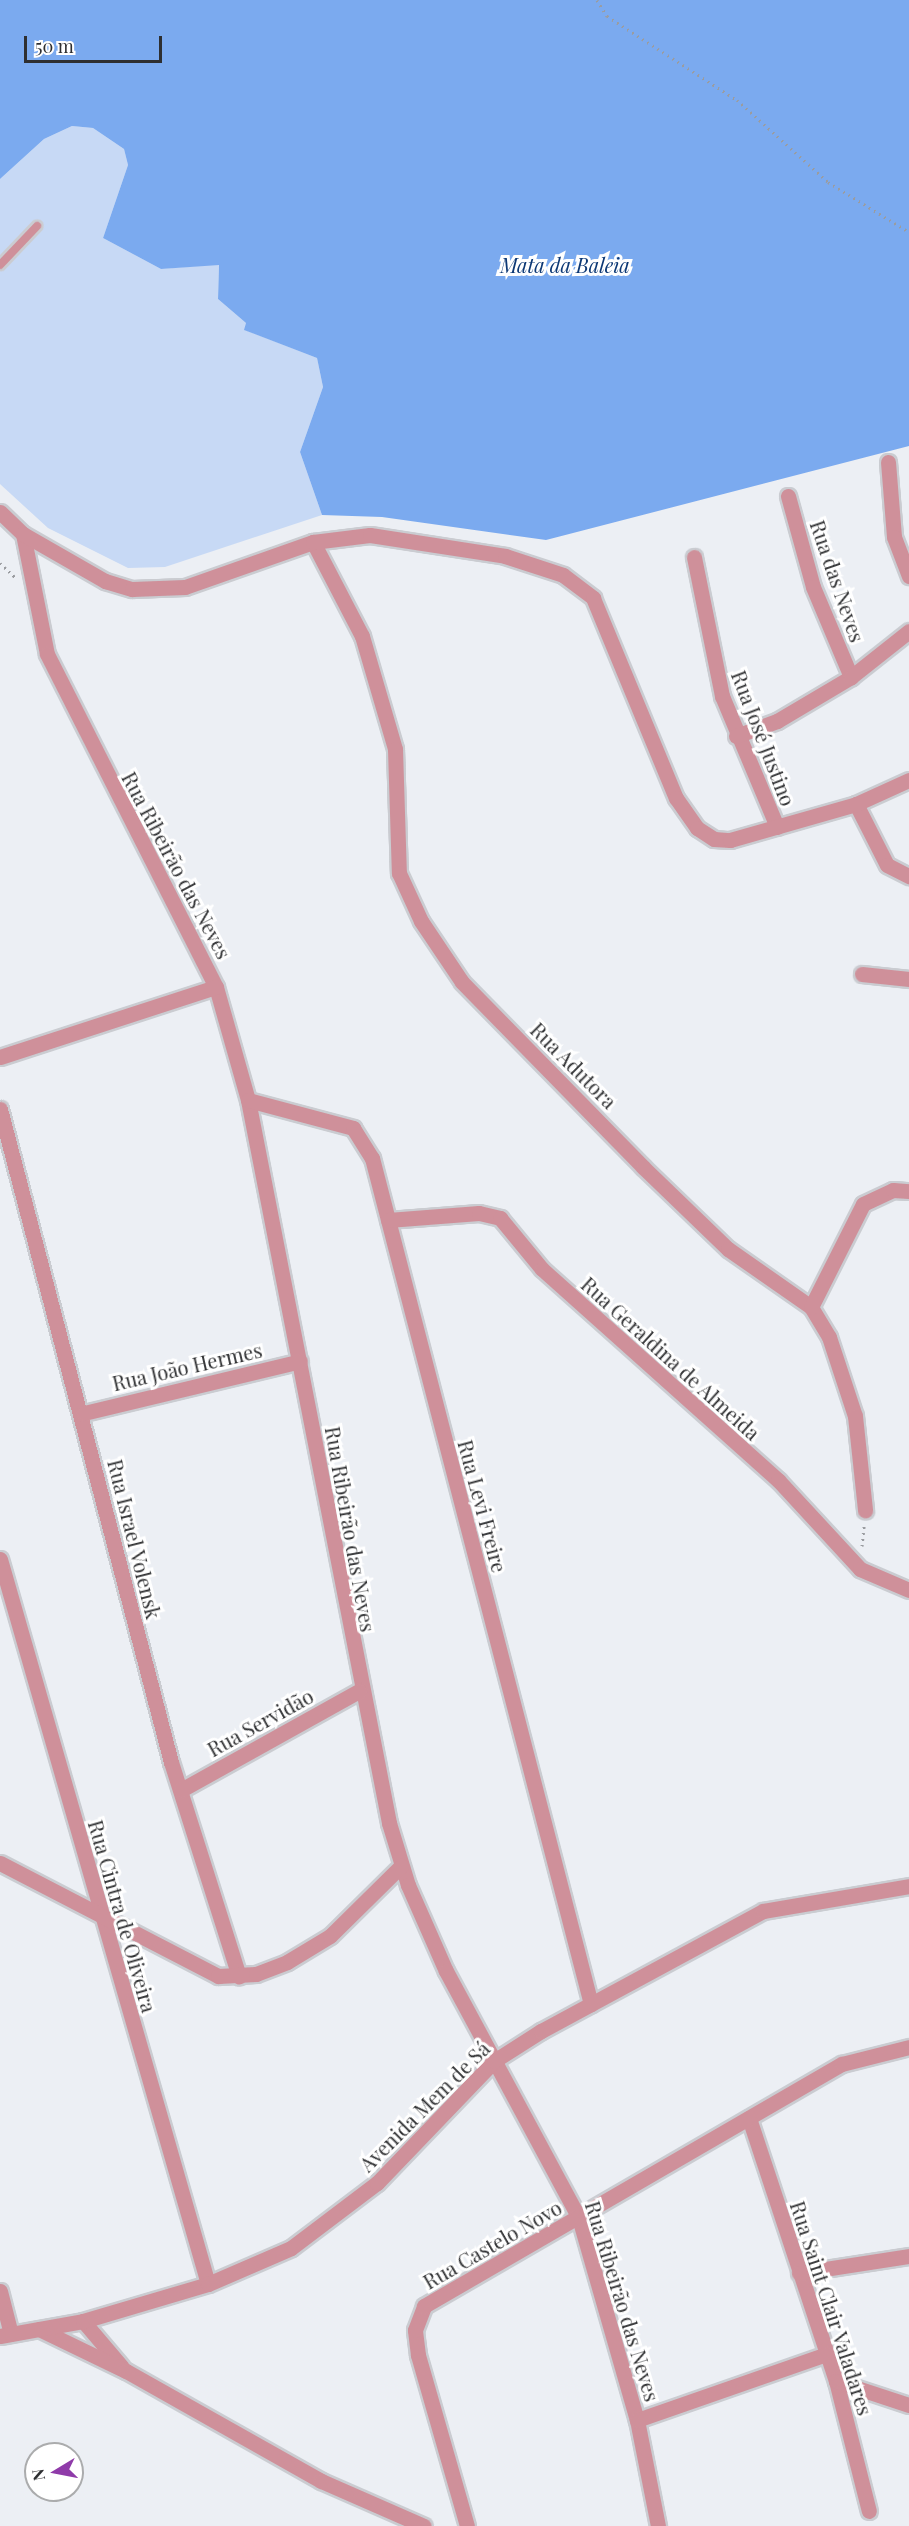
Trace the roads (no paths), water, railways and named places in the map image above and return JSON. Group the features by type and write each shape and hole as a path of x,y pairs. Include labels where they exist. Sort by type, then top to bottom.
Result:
{"street":[{"path":"888,462 894,537 909,576"},
{"name":"Rua das Neves","path":"788,496 813,587 851,677"},
{"path":"0,512 23,534 105,581 132,589 185,587 313,542 370,535 505,556 563,575 593,598 676,798 696,828 714,839 730,840 856,804 909,780"},
{"name":"Rua Ribeirão das Neves","path":"23,534 47,654 216,987 248,1100 300,1361 359,1692 401,1866 446,1971 579,2218 637,2420 658,2526"},
{"name":"Rua Adutora","path":"313,542 362,636 395,749 399,873 421,921 462,982 643,1167 728,1249 811,1307 829,1338 855,1416 865,1510"},
{"name":"Rua José Justino","path":"694,557 709,646 736,736 777,827"},
{"path":"736,736 777,721 851,677 909,631"},
{"path":"856,804 887,865 909,876"},
{"path":"862,974 909,979"},
{"path":"0,1057 216,987"},
{"name":"Rua Levi Freire","path":"248,1100 353,1128 372,1158 591,2004"},
{"name":"Rua Israel Volensk","path":"0,1109 84,1413 105,1518 180,1790 239,1976"},
{"path":"811,1307 863,1204 893,1190 909,1191"},
{"name":"Rua Geraldina de Almeida","path":"388,1220 479,1213 500,1218 549,1277 778,1480 860,1569 909,1590"},
{"name":"Rua João Hermes","path":"84,1413 300,1361"},
{"name":"Rua Cintra de Oliveira","path":"0,1559 208,2284"},
{"name":"Rua Servidão","path":"180,1790 359,1692"},
{"path":"0,1863 205,1971 239,1976 287,1962 330,1936 401,1866"},
{"name":"Avenida Mem de Sá","path":"6,2335 83,2321 208,2284 291,2248 344,2210 405,2156 494,2061 591,2004 763,1911 909,1886"},
{"name":"Rua Castelo Novo","path":"467,2526 418,2355 417,2317 424,2306 842,2064 909,2047"},
{"name":"Rua Saint Clair Valadares","path":"749,2118 836,2381 869,2511"},
{"path":"800,2273 909,2256"},
{"path":"0,2291 6,2335"},
{"path":"83,2321 126,2371"},
{"path":"39,2329 126,2371 321,2481 424,2526"},
{"path":"637,2420 826,2354"},
{"path":"836,2381 909,2405"}],"lane":[{"path":"0,264 37,226"}],"park label":[{"name":"Mata da Baleia","path":"565,264"}]}
